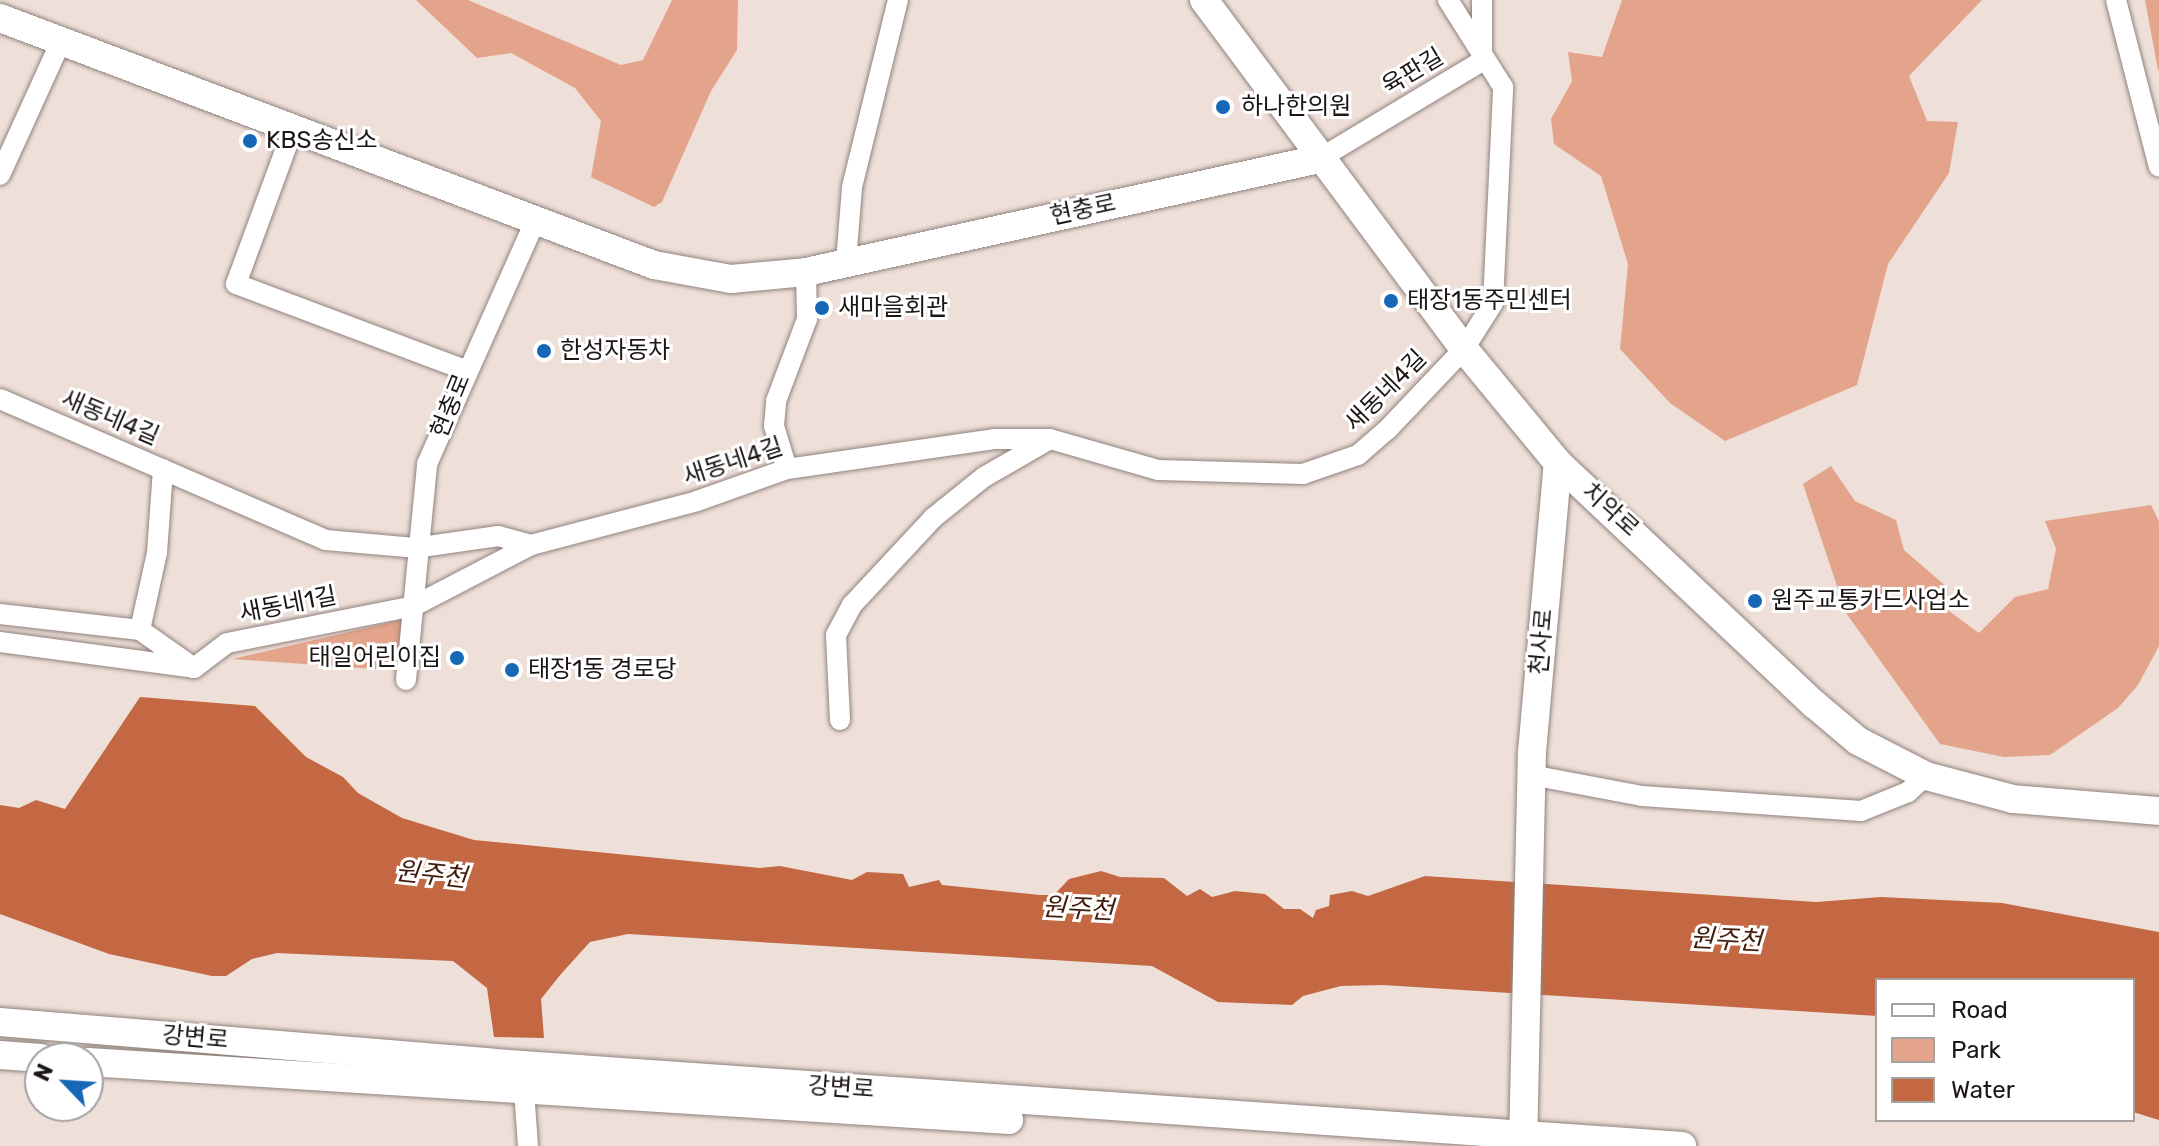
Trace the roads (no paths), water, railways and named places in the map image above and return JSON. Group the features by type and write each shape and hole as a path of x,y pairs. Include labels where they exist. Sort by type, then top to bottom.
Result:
{"street":[{"path":"846,262 852,187 898,0"},
{"name":"치악로","path":"1204,0 1319,159 1464,349 1558,463 1825,713 1858,741 1926,776 2013,799 2159,811"},
{"name":"새동네4길","path":"0,399 326,540 415,548 498,536 531,545 697,501 787,469 994,439 1050,439 1158,470 1303,474 1358,455 1464,349 1493,303 1503,87 1482,61 1448,0"},
{"name":"육판길","path":"1319,159 1482,61 1482,0"},
{"path":"2116,0 2159,167"},
{"name":"현충로","path":"0,18 654,265 731,279 806,272 1319,159"},
{"path":"0,175 61,41"},
{"path":"293,129 236,284 465,370"},
{"name":"현충로","path":"406,680 414,606 415,548 427,464 465,370 536,219"},
{"path":"787,469 774,426 776,401 807,319 806,272"},
{"path":"840,720 836,635 852,605 933,518 984,477 1050,439"},
{"name":"천사로","path":"1523,1132 1531,775 1558,463"},
{"path":"140,630 157,553 163,469"},
{"name":"새동네1길","path":"194,668 227,643 414,606 531,545"},
{"path":"0,614 140,630 194,668"},
{"path":"0,642 194,668"},
{"path":"1531,775 1642,796 1861,811 1908,792 1926,776"},
{"name":"강변로","path":"0,1022 523,1078 1365,1146"},
{"path":"0,1055 24,1057"},
{"name":"강변로","path":"104,1063 523,1078 1523,1132 1682,1146"},
{"path":"523,1078 528,1146"}],"water":[{"name":"원주천","path":"140,697 255,706 306,757 343,777 358,793 402,818 474,840 760,868 780,866 852,880 867,872 903,874 909,887 939,880 942,885 1040,895 1054,895 1069,879 1101,871 1120,877 1164,878 1187,896 1200,889 1212,897 1235,891 1265,894 1284,909 1300,909 1313,918 1316,910 1329,906 1330,895 1352,891 1368,896 1425,876 1816,902 1881,897 2002,903 2159,932 2159,1120 2135,1113 2135,978 1875,978 1875,1016 1383,985 1341,986 1303,996 1292,1005 1218,1002 1152,966 628,934 590,942 561,974 541,999 544,1038 494,1037 487,988 453,961 277,953 252,959 226,976 212,976 109,954 0,914 0,805 19,808 36,800 65,809"}],"place":[{"name":"하나한의원","path":"1223,107"},
{"name":"KBS송신소","path":"250,141"},
{"name":"태장1동주민센터","path":"1391,301"},
{"name":"새마을회관","path":"822,308"},
{"name":"한성자동차","path":"544,351"},
{"name":"원주교통카드사업소","path":"1755,601"},
{"name":"태일어린이집","path":"457,658"},
{"name":"태장1동 경로당","path":"512,670"}]}
